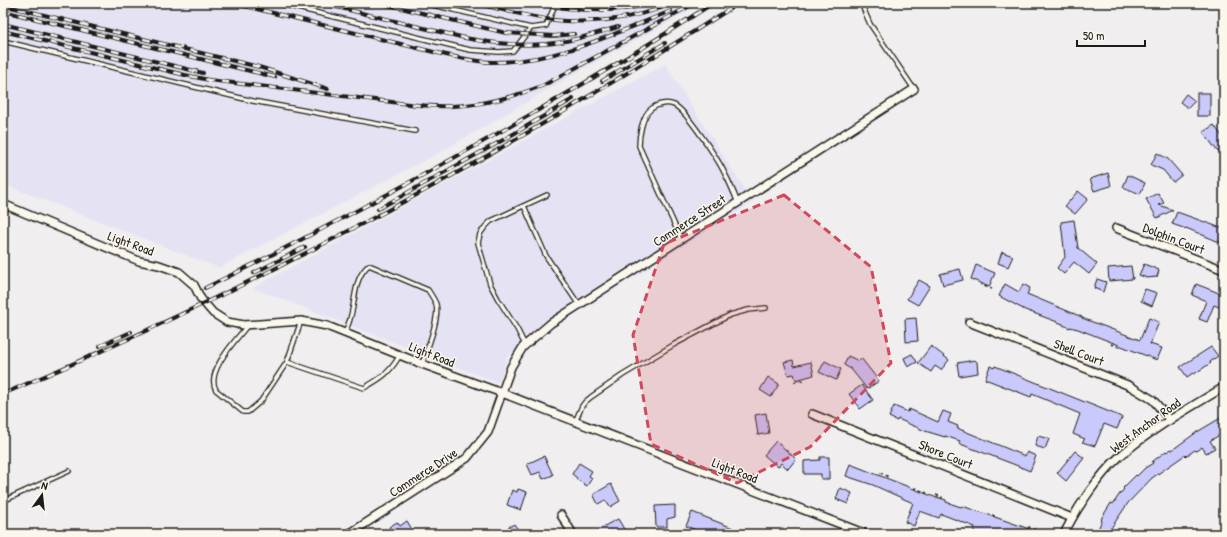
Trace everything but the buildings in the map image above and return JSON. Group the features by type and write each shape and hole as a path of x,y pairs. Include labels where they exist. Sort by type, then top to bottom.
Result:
{"street":[{"name":"Commerce Street","path":"502,393 511,367 523,347 551,323 914,89"},
{"name":"Light Road","path":"3,204 139,261 159,265 180,272 194,285 201,299 213,313 227,322 248,325 301,320 327,326 422,364 502,393 866,534"},
{"name":"Dolphin Court","path":"1116,228 1224,270"},
{"name":"Shell Court","path":"969,322 1130,386 1153,400 1170,420"},
{"name":"West Anchor Road","path":"1064,534 1072,518 1103,475 1118,458 1170,420 1224,387"},
{"name":"Commerce Drive","path":"349,534 467,458 488,432 502,393"},
{"name":"Shore Court","path":"812,414 1072,518"},
{"path":"561,515 573,534"}],"lane":[{"path":"278,3 470,50 499,52 513,51 531,28"},
{"path":"424,3 531,28 546,26 556,3"},
{"path":"861,3 870,24 914,89"},
{"path":"3,41 253,101 414,131"},
{"path":"681,239 640,146 640,134 649,110 662,104 675,106 681,110 698,131 725,174 738,203"},
{"path":"526,345 490,284 478,243 480,234 484,227 492,221 547,195"},
{"path":"524,206 546,256 579,305"},
{"path":"345,333 352,314 356,288 362,270 369,265 428,290 433,298 436,306 436,323 422,364"},
{"path":"575,422 585,402 623,375 730,315 748,310 766,308"},
{"path":"248,325 226,352 215,372 214,386 216,390 243,412 248,412 261,401 287,362 290,357 301,320"},
{"path":"287,362 364,388 381,378 392,368 400,355"},
{"path":"3,501 70,470"}],"path":[{"path":"982,284 981,285 992,289"},
{"path":"1111,344 1120,346"},
{"path":"794,382 803,380 802,378"},
{"path":"880,473 887,476 886,478"},
{"path":"915,489 928,493"},
{"path":"936,495 942,497 941,499"},
{"path":"992,515 997,518"},
{"path":"1028,528 1029,527 1036,530"}],"highlighted area":[{"path":"784,195 871,267 891,363 810,447 737,483 651,444 633,335 664,244"}],"shaded area":[{"path":"3,3 704,3 590,65 448,148 219,268 3,184"},
{"path":"665,64 753,202 507,357 499,383 253,288"}],"railway":[{"path":"232,3 455,57 487,62 517,61 562,52 606,37 671,11"},
{"path":"320,3 465,38 505,44 535,45 554,43 618,27"},
{"path":"380,3 506,33 554,36 574,34"},
{"path":"475,3 520,14 565,21 593,21 621,18 648,12 674,3"},
{"path":"537,3 582,10 612,10 657,3"},
{"path":"3,31 209,80 413,104 452,106 499,100 544,85 695,3"},
{"path":"205,288 320,230 471,149 634,54 713,3"},
{"path":"3,394 87,358 211,300 398,205 565,111 739,3"},
{"path":"3,5 259,67 328,89"},
{"path":"3,11 275,77"},
{"path":"3,24 203,73"},
{"path":"602,81 665,43"},
{"path":"378,209 503,140 573,99"},
{"path":"254,273 305,247"},
{"path":"100,346 131,332"}]}
